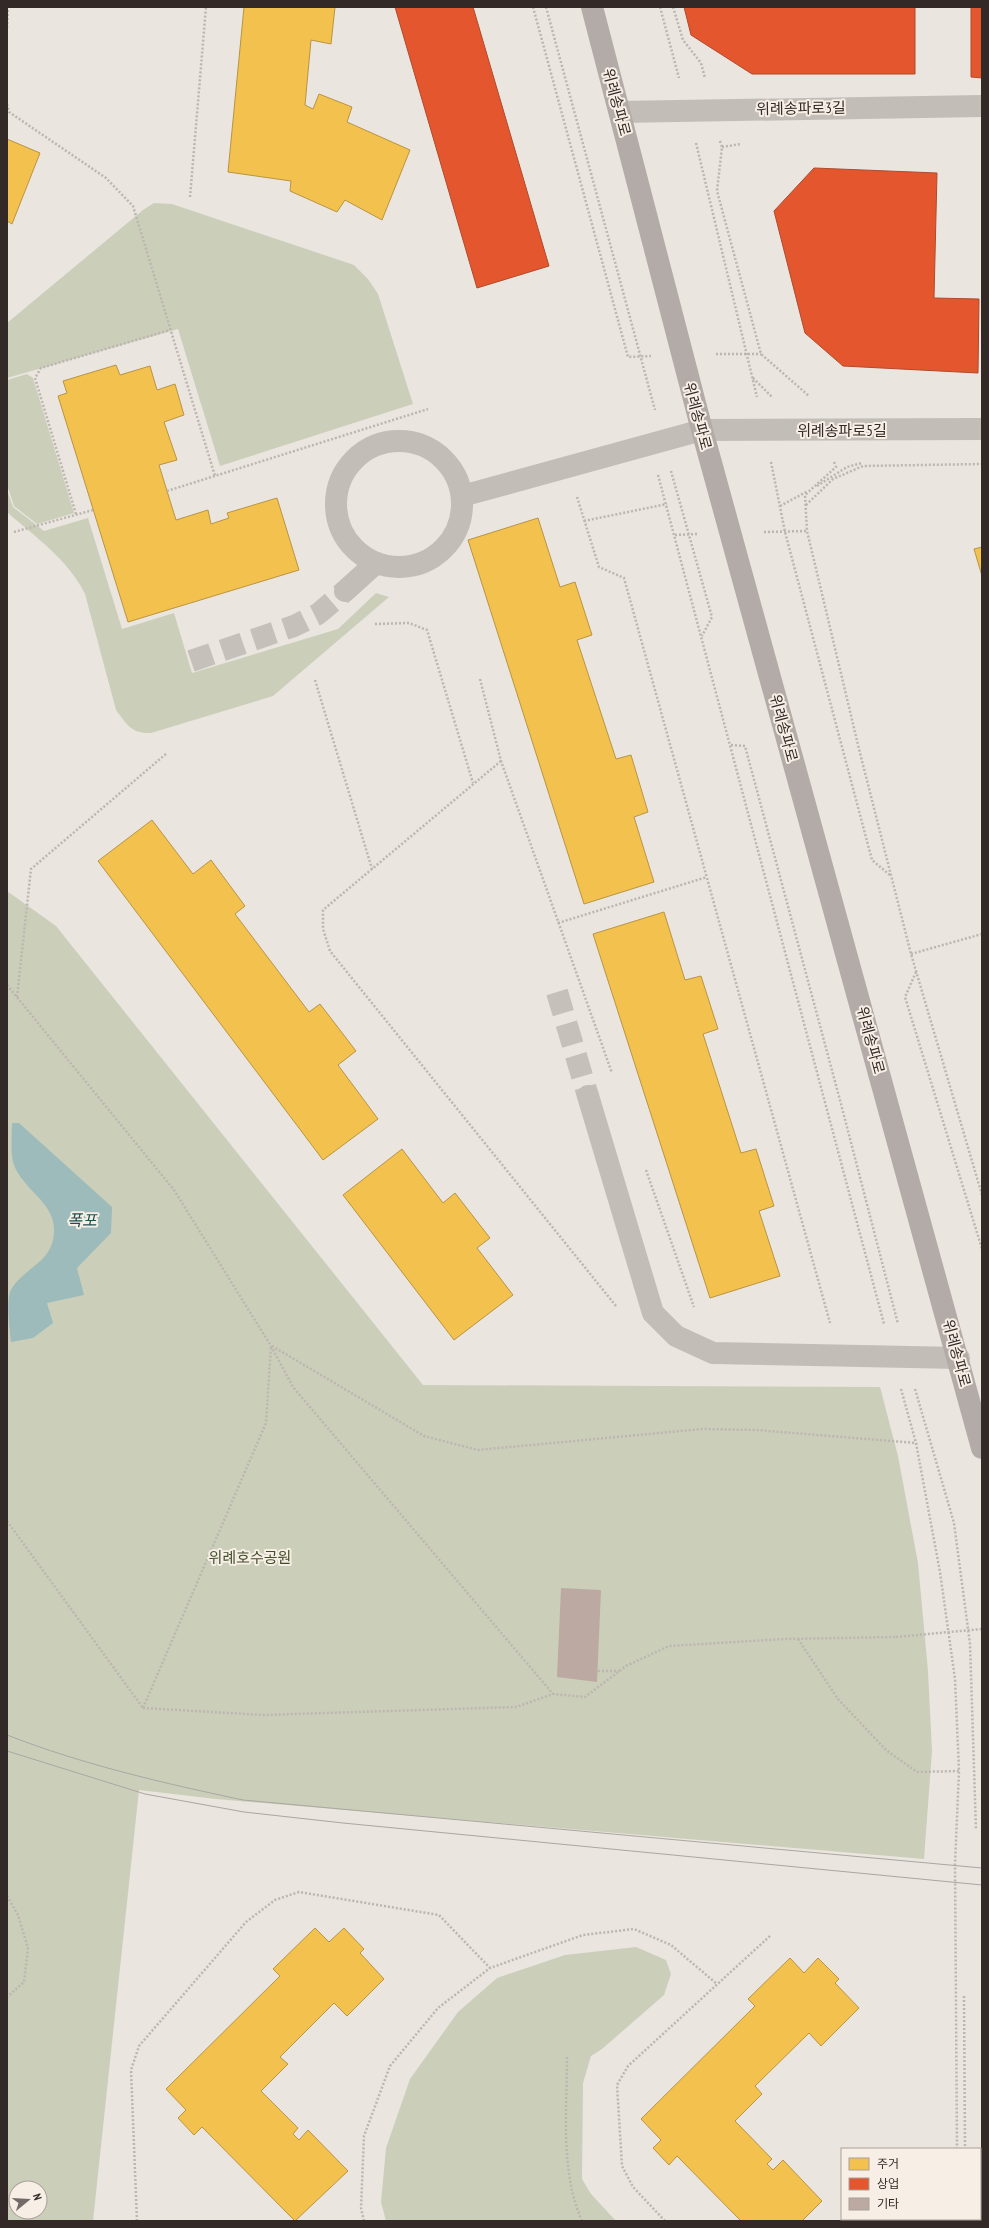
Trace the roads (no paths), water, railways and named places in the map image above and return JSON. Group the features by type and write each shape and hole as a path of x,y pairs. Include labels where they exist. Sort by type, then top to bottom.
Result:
{"main road":[{"name":"위례송파로","path":"592,7 702,430 982,1448"}],"street":[{"name":"위례송파로3길","path":"620,112 982,106"},
{"name":"위례송파로5길","path":"462,496 702,430 982,429"},
{"path":"390,440 411,441 429,448 445,460 457,477 462,496 461,518 452,538 438,554 419,564 397,568 376,563 357,552 344,535 336,514 336,494 342,474 354,458 371,447 390,440"},
{"path":"346,590 376,563"},
{"path":"588,1096 653,1313 676,1336 713,1353 958,1358"}],"water":[{"name":"폭포","path":"12,1123 19,1123 112,1207 111,1233 77,1268 84,1295 47,1303 53,1323 33,1338 11,1342 8,1314 10,1293 18,1280 39,1262 50,1249 54,1228 49,1211 18,1174 14,1165 12,1150"}],"tunnel":[{"path":"191,661 294,626 318,614 345,591"},
{"path":"557,992 588,1096"}],"tram line":[{"path":"7,1735 36,1746 94,1764 153,1780 243,1800 982,1868"},
{"path":"7,1751 145,1794 244,1812 343,1823 982,1885"}],"park label":[{"name":"위례호수공원","path":"250,1557"}]}
